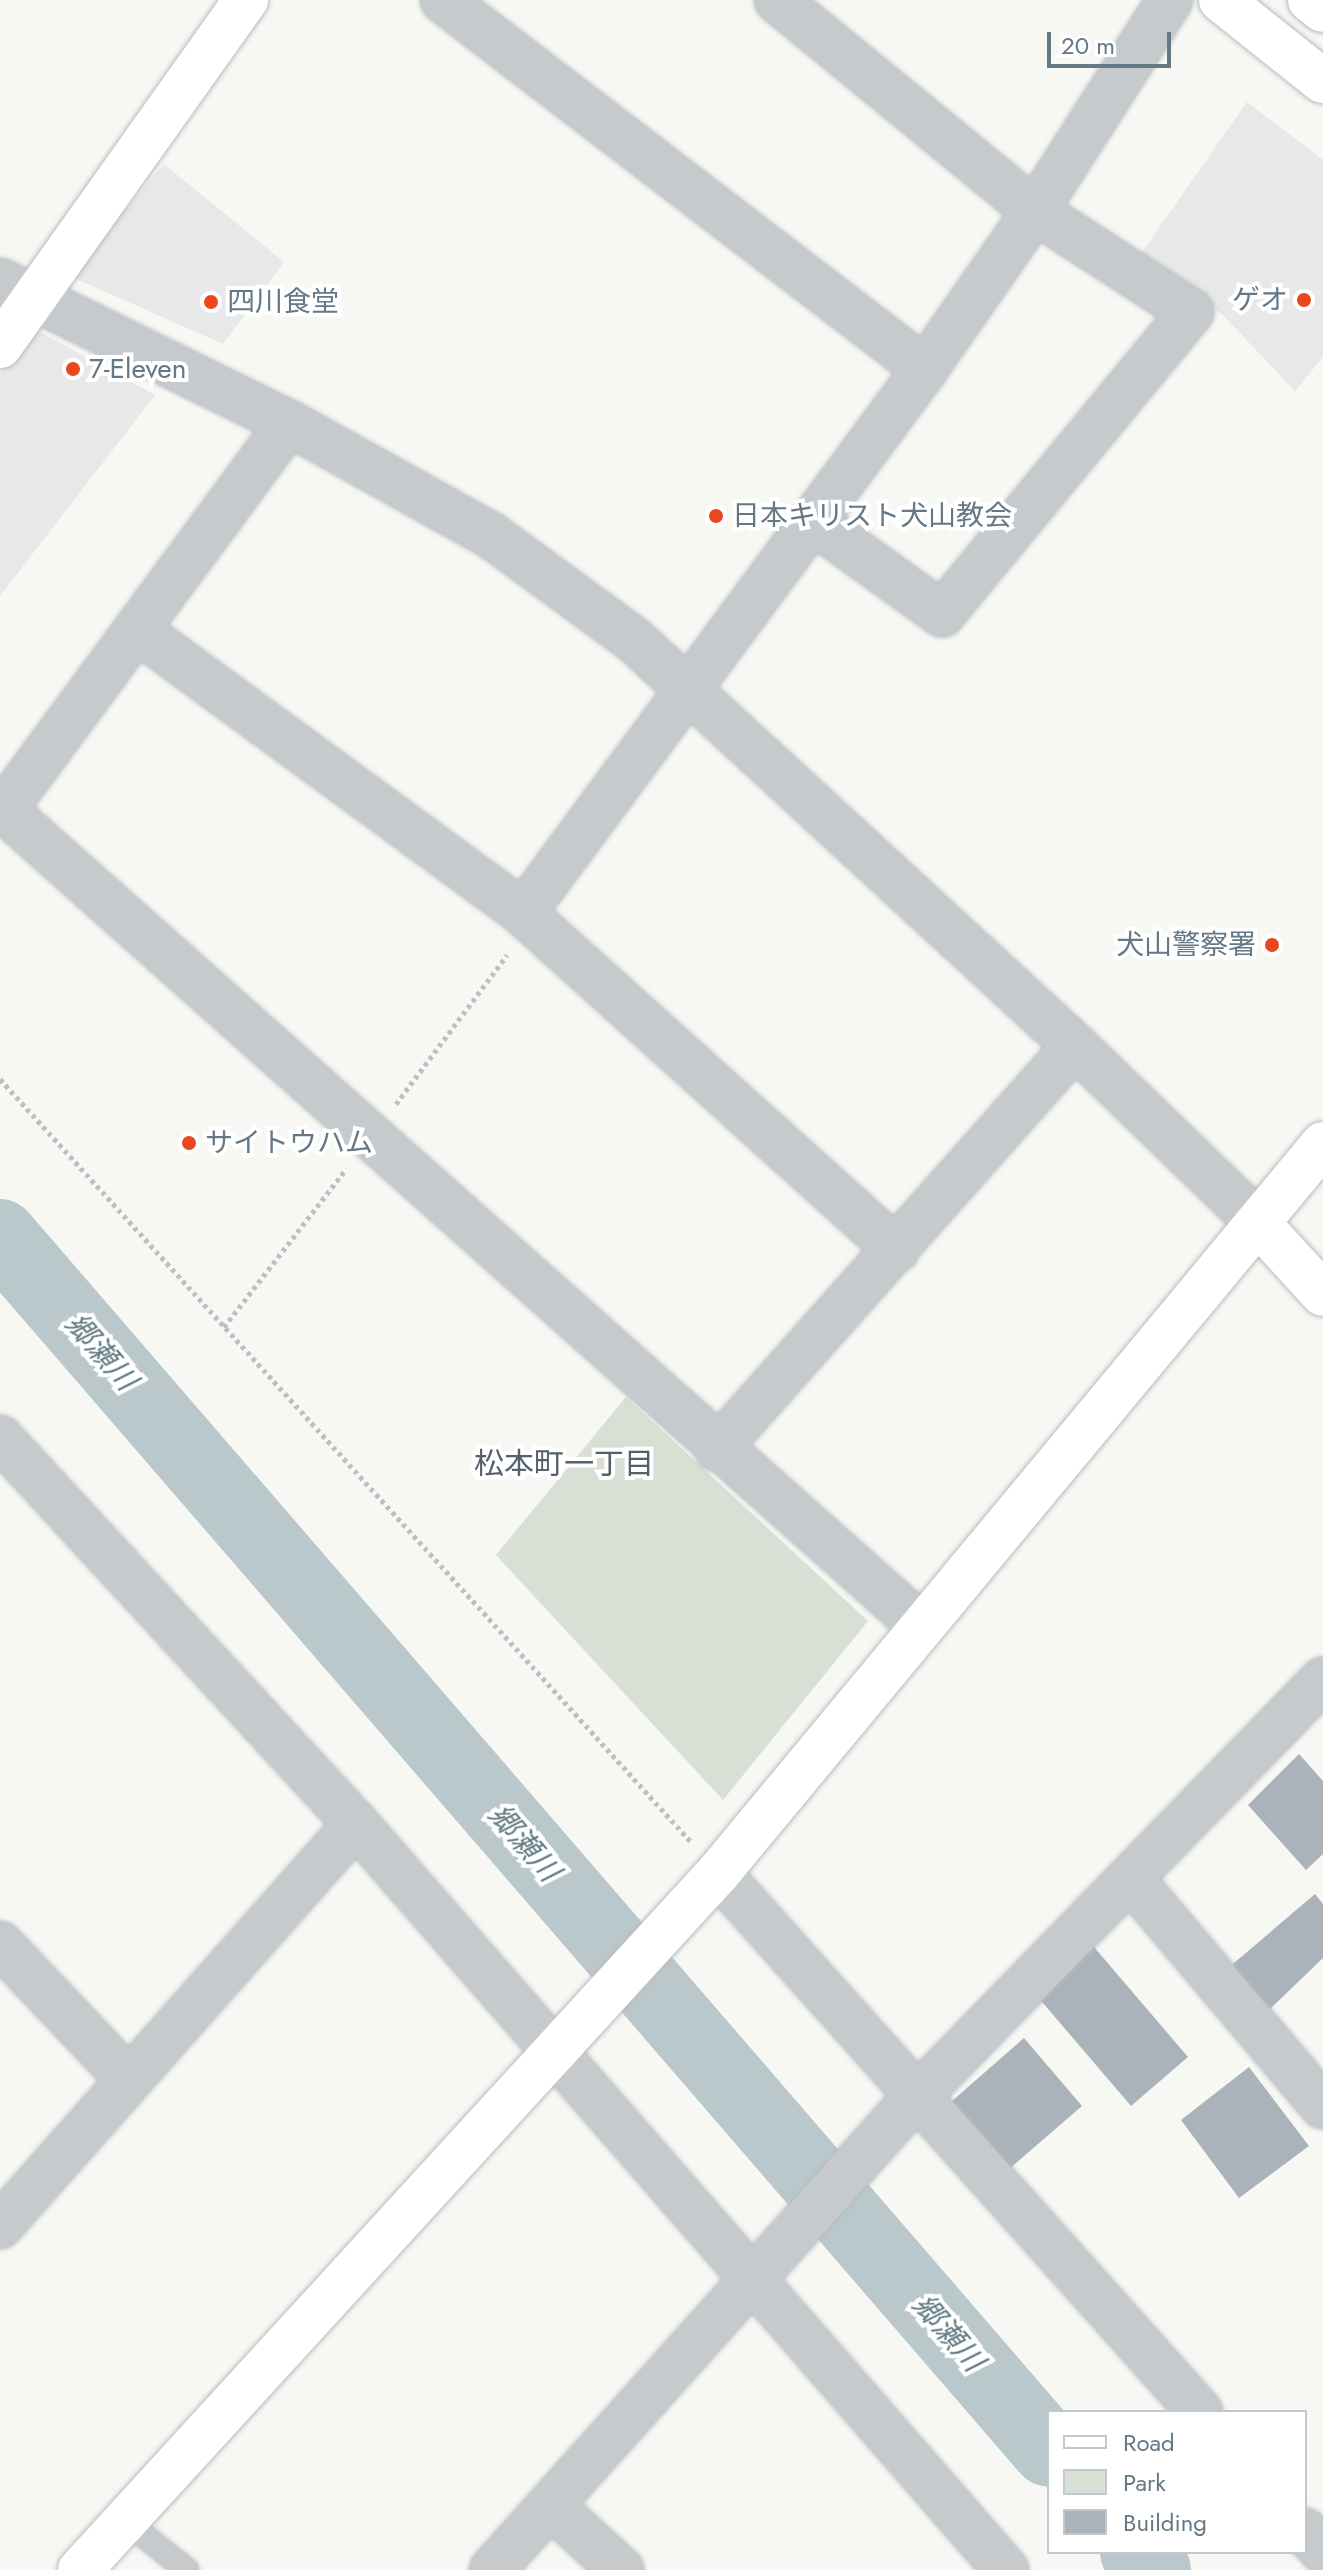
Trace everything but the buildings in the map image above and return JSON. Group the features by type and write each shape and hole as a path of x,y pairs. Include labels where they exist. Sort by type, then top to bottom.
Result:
{"street":[{"path":"0,346 18,290 246,0"},
{"path":"443,0 925,369"},
{"path":"777,0 1035,211 1191,312 942,614 814,522"},
{"path":"528,917 689,690 925,369 1035,211 1170,0"},
{"path":"1221,0 1323,81"},
{"path":"1310,0 1323,10"},
{"path":"18,290 289,423 492,536 634,640 1075,1046 1258,1223 1323,1294"},
{"path":"289,423 4,810 717,1449 920,1625"},
{"path":"137,630 528,917 897,1250"},
{"path":"717,1449 897,1250 1075,1046"},
{"path":"80,2570 557,2054 718,1873 920,1625 1323,1144"},
{"path":"0,1438 356,1824 557,2054 758,2273 1006,2570"},
{"path":"492,2570 913,2102 1131,1879 1317,1698"},
{"path":"0,2226 356,1824"},
{"path":"718,1873 913,2102 1198,2410"},
{"path":"1131,1879 1323,2106"},
{"path":"0,1944 128,2079"},
{"path":"551,2506 621,2570"},
{"path":"1307,2533 1323,2551"}],"lane":[{"path":"124,2520 187,2570"}],"path":[{"path":"224,1327 370,1139 528,917"},
{"path":"0,1079 718,1873"}],"shaded area":[{"name":"ゲオ","path":"1247,102 1323,160 1323,357 1295,391 1222,314 1140,255"},
{"name":"四川食堂","path":"164,164 284,262 223,344 70,276"},
{"path":"33,328 155,395 0,596 0,374"}],"green space":[{"path":"626,1397 868,1621 723,1800 496,1555"}],"waterway":[{"name":"郷瀬川","path":"0,1236 1047,2448"},
{"name":"郷瀬川","path":"1139,2554 1154,2570"}],"place":[{"name":"ゲオ","path":"1304,300"},
{"name":"四川食堂","path":"211,302"},
{"name":"7-Eleven","path":"73,369"},
{"name":"日本キリスト犬山教会","path":"716,516"},
{"name":"犬山警察署","path":"1272,945"},
{"name":"サイトウハム","path":"189,1143"}],"district":[{"name":"松本町一丁目","path":"564,1464"}]}
